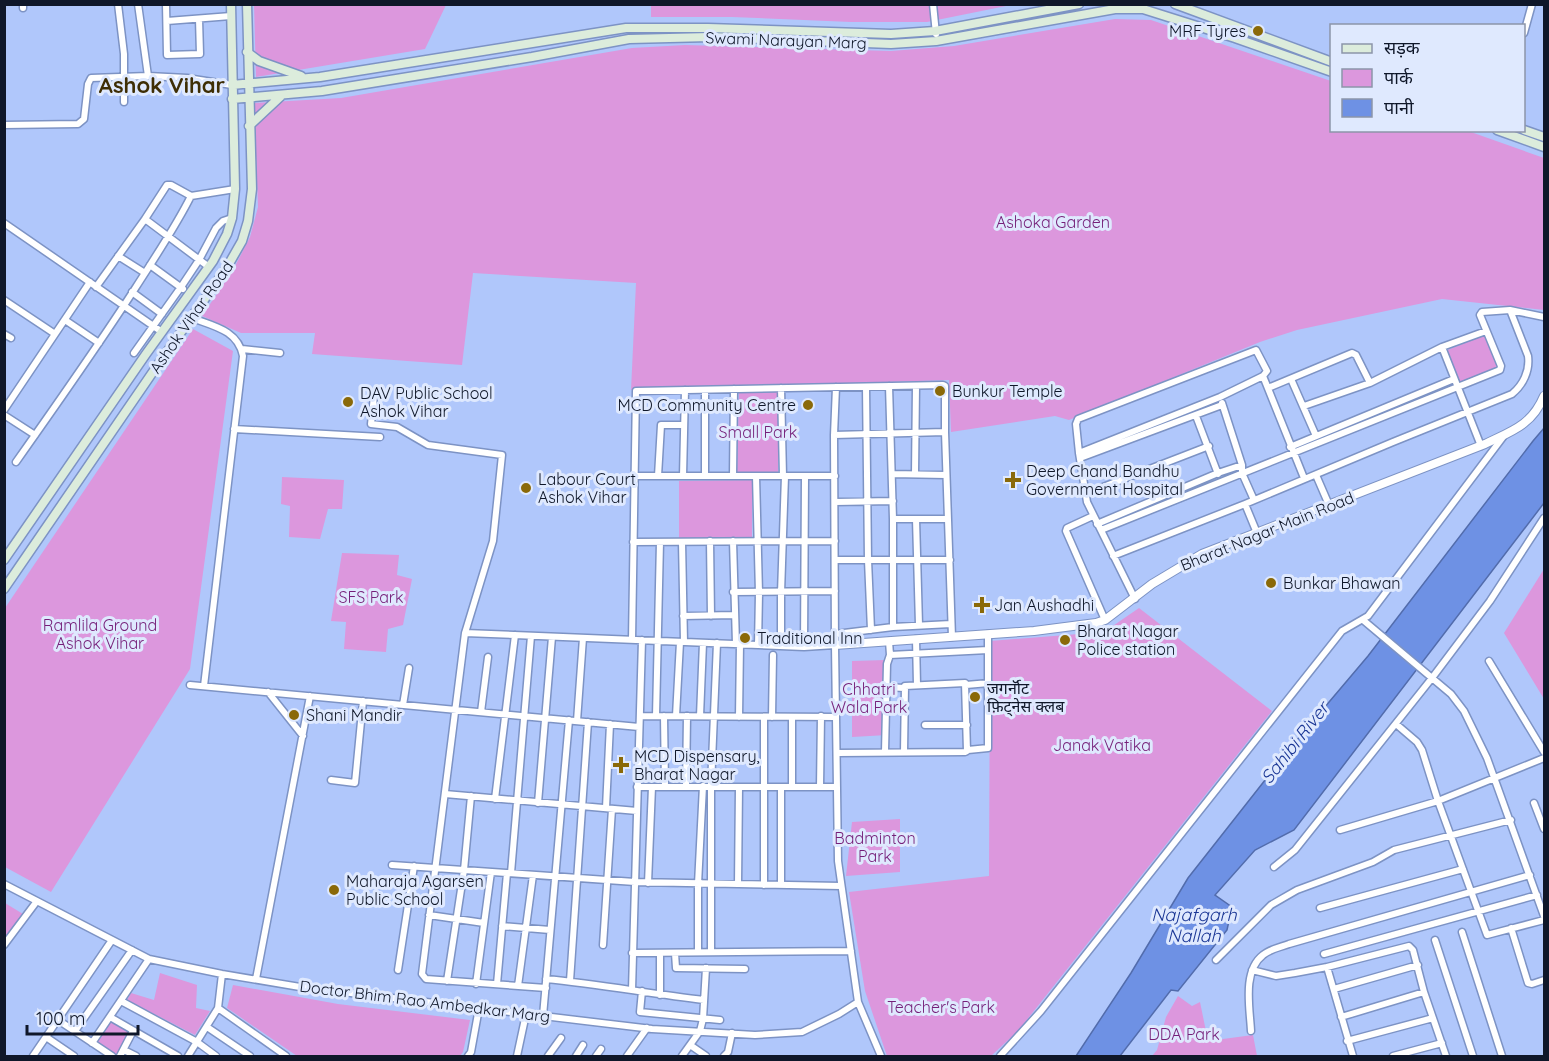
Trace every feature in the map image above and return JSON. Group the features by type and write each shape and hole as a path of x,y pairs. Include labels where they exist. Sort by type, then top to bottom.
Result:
{"main road":[{"name":"Ashok Vihar Road","path":"4,560 209,267 227,234 232,218 235,189 231,4"},
{"name":"Ashok Vihar Road","path":"4,589 226,269 242,241 248,221 252,189 247,4"},
{"name":"Swami Narayan Marg","path":"232,85 307,78 626,28 708,28 936,36 1079,4"},
{"name":"Swami Narayan Marg","path":"1174,4 1328,66"},
{"name":"Swami Narayan Marg","path":"232,99 322,91 504,62 629,39 710,37 891,44 1115,9 1143,9 1328,66"},
{"path":"247,52 259,61 307,78"},
{"path":"249,126 284,94"},
{"path":"1525,130 1545,137"},
{"path":"1503,132 1545,147"}],"street":[{"path":"118,4 125,76 124,102"},
{"path":"138,4 148,76"},
{"path":"166,4 167,55 200,54 200,19"},
{"path":"933,4 936,36"},
{"path":"1525,29 1532,4"},
{"path":"1069,17 1070,5"},
{"path":"166,21 231,16"},
{"path":"4,125 78,124 84,119 91,78 148,76 187,78 232,85"},
{"path":"96,287 167,185 191,196 235,189"},
{"path":"16,462 124,306 191,196"},
{"path":"134,353 181,288 216,228 223,221 232,218"},
{"path":"145,219 209,267"},
{"path":"4,223 162,332"},
{"path":"118,256 145,273"},
{"path":"150,266 189,293"},
{"path":"4,410 90,282"},
{"path":"132,292 162,314"},
{"path":"4,300 55,334"},
{"path":"1291,450 1318,442 1501,368 1480,315 1482,312 1510,310 1545,317"},
{"path":"1113,556 1512,394 1520,388 1529,363 1510,310"},
{"path":"192,318 229,333 239,342 243,356 204,686"},
{"path":"65,320 99,343"},
{"path":"1304,406 1370,382 1442,347 1486,331"},
{"path":"1442,347 1480,446"},
{"path":"242,349 280,353"},
{"path":"1080,456 1220,397 1263,376 1266,371 1257,351 1254,350 1078,419 1076,424 1080,456 1085,494 1093,516 1135,599"},
{"path":"1268,388 1354,353 1370,382"},
{"path":"1263,376 1304,478"},
{"path":"1292,379 1318,442"},
{"path":"1099,527 1242,472 1291,450 1316,435 1454,379"},
{"path":"632,640 636,391 945,385 952,637"},
{"path":"889,386 893,627"},
{"path":"915,474 916,386"},
{"path":"836,387 834,435 838,861 858,1002 881,1056"},
{"path":"866,387 871,630"},
{"path":"781,388 784,476 781,646"},
{"path":"733,476 734,389"},
{"path":"683,476 685,390"},
{"path":"705,390 705,476"},
{"path":"374,396 371,424 397,427 428,445 502,455 493,541 465,633 422,974 426,979 546,988"},
{"name":"Bharat Nagar Main Road","path":"835,645 1096,624 1135,599 1174,569 1202,554 1480,446 1523,425 1538,411 1545,396"},
{"path":"1220,397 1242,465 1242,472 1254,500"},
{"path":"1080,456 1222,405"},
{"path":"4,415 35,435"},
{"path":"1196,416 1209,446 1220,481"},
{"path":"658,476 661,425 684,425"},
{"path":"234,429 380,437"},
{"path":"834,435 945,432"},
{"path":"1000,1056 1041,1011 1342,631 1368,616 1504,434"},
{"path":"1085,494 1209,446"},
{"path":"1099,527 1218,473 1242,465"},
{"path":"892,474 946,475"},
{"path":"1316,475 1329,505"},
{"path":"634,476 835,476"},
{"path":"756,476 758,645"},
{"path":"804,647 805,476"},
{"path":"835,502 892,501"},
{"path":"1245,504 1257,533"},
{"path":"1093,516 1067,528 1066,531 1105,620"},
{"path":"1274,867 1295,850 1432,678 1490,601 1545,518"},
{"path":"893,519 948,519"},
{"path":"915,519 919,625"},
{"path":"710,541 711,616"},
{"path":"733,541 739,717"},
{"path":"633,542 835,541"},
{"path":"656,716 660,542"},
{"path":"676,716 683,615 682,542"},
{"path":"835,560 950,560"},
{"path":"733,592 835,591"},
{"path":"683,615 734,615"},
{"path":"1363,620 1451,694 1464,711 1487,758 1545,918 1487,935 1438,801 1422,750 1417,742 1396,724"},
{"path":"836,634 893,627 951,624"},
{"path":"465,633 804,647 835,645"},
{"path":"837,753 964,752 988,748 988,634"},
{"path":"495,798 515,635"},
{"path":"497,984 531,636"},
{"path":"538,803 552,637"},
{"path":"577,721 583,638"},
{"path":"915,639 917,685"},
{"path":"632,990 642,640"},
{"path":"885,752 889,641"},
{"path":"700,716 703,643"},
{"path":"711,951 711,786 717,643"},
{"path":"890,655 988,650"},
{"path":"772,717 773,655"},
{"path":"481,712 488,657"},
{"path":"1489,661 1545,752"},
{"path":"403,705 409,668"},
{"path":"887,687 989,683"},
{"path":"190,684 639,727"},
{"path":"966,684 968,750"},
{"path":"904,687 904,752"},
{"path":"268,692 303,736"},
{"path":"256,980 310,696"},
{"path":"331,780 355,783 363,701"},
{"path":"639,716 836,717"},
{"path":"664,716 665,787"},
{"path":"686,787 687,716"},
{"path":"820,787 821,716"},
{"path":"764,717 764,885"},
{"path":"792,717 792,787"},
{"path":"543,1016 569,720"},
{"path":"570,981 584,806 588,722"},
{"path":"603,945 607,880 610,724"},
{"path":"926,725 967,725"},
{"path":"1340,830 1438,801 1545,758"},
{"path":"698,952 698,884 703,786"},
{"path":"638,787 837,787"},
{"path":"648,883 652,787"},
{"path":"738,884 739,787"},
{"path":"781,787 781,885"},
{"path":"445,794 637,811"},
{"path":"447,981 464,870 471,796"},
{"path":"1534,803 1545,829"},
{"path":"1216,960 1271,904 1289,894 1318,881 1373,862 1394,850 1511,820"},
{"path":"392,865 648,883 841,886"},
{"path":"398,970 414,867"},
{"path":"1320,908 1463,869"},
{"path":"476,984 491,872"},
{"path":"518,986 533,875"},
{"path":"1251,1031 1249,992 1252,970 1263,955 1272,950 1530,875"},
{"name":"Doctor Bhim Rao Ambedkar Marg","path":"4,884 149,959 256,980 647,1028 755,1035 802,1032 858,1002"},
{"path":"1324,954 1538,895"},
{"path":"4,945 37,901"},
{"path":"429,915 484,923"},
{"path":"502,926 550,930"},
{"path":"1511,928 1528,982 1532,984 1545,980"},
{"path":"1462,932 1502,1056"},
{"path":"35,1056 112,940"},
{"path":"1435,940 1473,1056"},
{"path":"1252,970 1276,976 1327,968 1409,946 1413,950 1446,1056"},
{"path":"75,1031 132,950"},
{"path":"632,953 851,951"},
{"path":"660,953 660,995"},
{"path":"675,953 675,968 745,969"},
{"path":"92,1043 149,959"},
{"path":"1334,989 1418,965"},
{"path":"682,1056 700,1031 703,1019 706,968"},
{"path":"1327,968 1353,1056"},
{"path":"188,1056 218,1008 222,974"},
{"path":"546,979 704,1000"},
{"path":"642,992 640,1012 720,1020"},
{"path":"1341,1017 1425,992"},
{"path":"121,1001 197,1042 216,1056"},
{"path":"218,1008 286,1056"},
{"path":"468,1056 471,1052 479,1008"},
{"path":"519,1056 526,1014"},
{"path":"110,1017 178,1056"},
{"path":"1347,1041 1433,1018"},
{"path":"58,1020 112,1056"},
{"path":"207,1027 250,1056"},
{"path":"629,1056 647,1028"},
{"path":"120,1056 133,1031"},
{"path":"724,1056 728,1052 732,1033"},
{"path":"46,1037 74,1056"},
{"path":"549,1056 561,1038"},
{"path":"1393,1056 1442,1043"},
{"path":"576,1056 584,1045"},
{"path":"690,1045 706,1056"},
{"path":"596,1056 601,1048"},
{"path":"124,1050 136,1056"}],"green space":[{"path":"254,5 446,5 425,49 256,77"},
{"path":"651,5 1011,5 927,22 851,22 732,17 651,17"},
{"name":"Ashoka Garden","path":"1115,19 1151,20 1330,81 1330,132 1471,132 1544,158 1544,310 1442,299 1297,330 1260,342 1069,420 1055,416 951,432 949,380 631,390 636,283 473,273 462,365 312,354 315,333 241,333 202,316 233,270 250,237 258,207 254,103 341,98 632,48 685,45 891,51 954,46"},
{"name":"Ramlila Ground Ashok Vihar","path":"193,329 233,351 190,669 51,892 5,867 5,608"},
{"path":"1485,335 1498,367 1458,383 1445,351"},
{"name":"Small Park","path":"778,392 778,472 737,473 739,393"},
{"path":"282,477 344,480 342,509 328,509 320,539 289,537 290,506 281,504"},
{"path":"752,480 752,538 679,538 679,481"},
{"name":"SFS Park","path":"342,553 399,555 397,575 412,579 403,625 388,629 386,652 344,649 346,622 331,621"},
{"path":"1544,569 1544,699 1504,633"},
{"name":"Janak Vatika","path":"1139,608 1272,711 1018,1031 991,1056 887,1056 865,991 849,892 989,876 990,641 1104,632"},
{"name":"Chhatri Wala Park","path":"886,660 887,735 852,737 852,661"},
{"name":"Badminton Park","path":"900,819 900,872 846,876 852,822"},
{"path":"5,903 23,914 5,938"},
{"path":"160,973 197,985 196,1008 210,1011 195,1035 127,1000 131,993 154,1000"},
{"path":"233,985 338,1004 470,1020 463,1052 460,1056 297,1056 227,1008"},
{"name":"DDA Park","path":"1178,996 1192,1006 1200,1002 1208,1041 1253,1035 1257,1056 1152,1056 1157,1050 1166,1017"},
{"path":"111,1018 132,1031 119,1056 115,1056 94,1043"}],"water":[{"name":"Najafgarh Nallah","path":"1544,428 1544,503 1294,830 1255,850 1215,895 1232,907 1227,930 1178,991 1171,990 1120,1056 1076,1056 1131,973 1188,878 1291,747 1368,656"}],"place":[{"name":"MRF Tyres","path":"1258,31"},
{"name":"Bunkur Temple","path":"940,391"},
{"name":"DAV Public School Ashok Vihar","path":"348,402"},
{"name":"MCD Community Centre","path":"808,405"},
{"name":"Deep Chand Bandhu Government Hospital","path":"1013,480"},
{"name":"Labour Court Ashok Vihar","path":"526,488"},
{"name":"Bunkar Bhawan","path":"1271,583"},
{"name":"Jan Aushadhi","path":"982,605"},
{"name":"Traditional Inn","path":"745,638"},
{"name":"Bharat Nagar Police station","path":"1065,640"},
{"name":"जगर्नॉट फ़िट्नेस क्लब","path":"975,697"},
{"name":"Shani Mandir","path":"294,715"},
{"name":"MCD Dispensary, Bharat Nagar","path":"621,765"},
{"name":"Maharaja Agarsen Public School","path":"334,890"}],"district":[{"name":"Ashok Vihar","path":"162,85"}],"water label":[{"name":"Sahibi River","path":"1295,743"}],"park label":[{"name":"Teacher's Park","path":"941,1007"}]}
